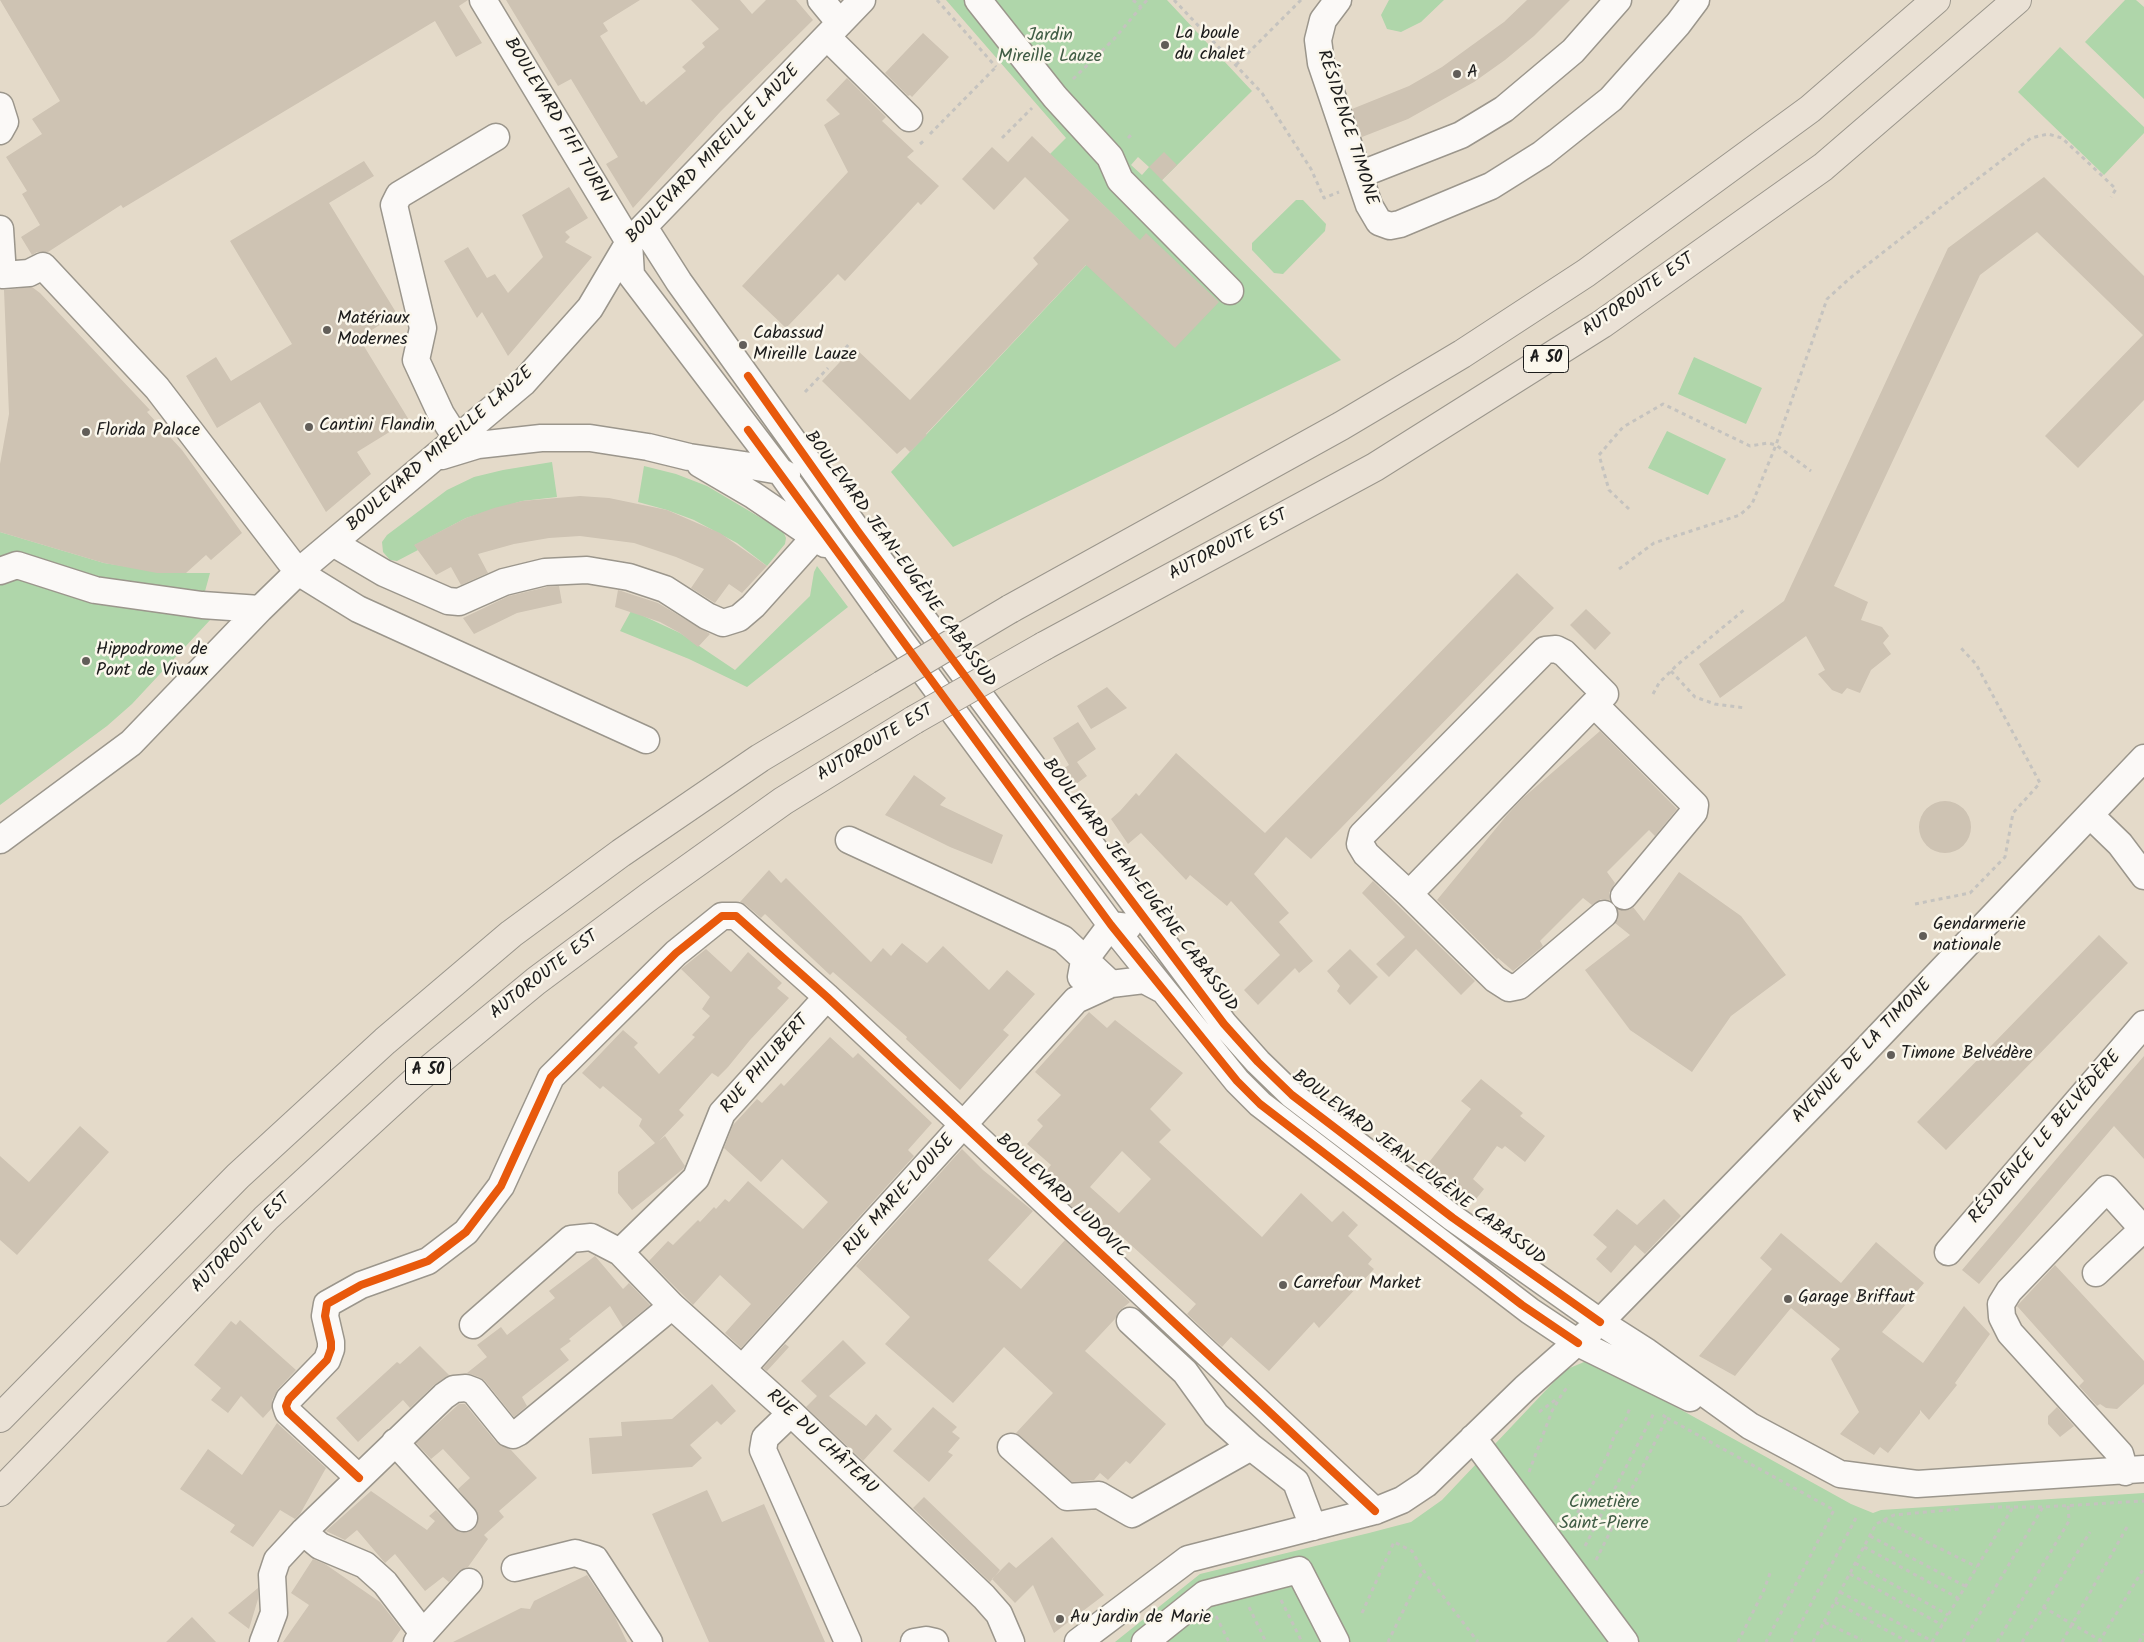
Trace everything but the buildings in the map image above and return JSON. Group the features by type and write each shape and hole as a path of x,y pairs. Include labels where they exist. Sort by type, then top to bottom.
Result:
{"highway":[{"name":"A 50","path":"0,1418 238,1176 385,1041 510,934 621,852 760,758 1010,609 1341,426 1462,354 1586,273 1810,109 1936,0"},
{"name":"AUTOROUTE EST","path":"0,1492 266,1218 415,1081 536,981 650,896 783,801 914,720 1044,646 1375,467 1602,324 1822,167 2017,0"}],"street":[{"name":"BOULEVARD FIFI TURIN","path":"483,0 636,235"},
{"path":"821,0 833,30 909,118"},
{"name":"BOULEVARD MIREILLE LAUZE","path":"0,840 131,743 298,572 523,383 562,342 590,308 636,235 862,0"},
{"path":"978,0 1044,103 1110,157 1120,180 1230,291"},
{"name":"RÉSIDENCE TIMONE","path":"1338,0 1323,20 1318,40 1321,63 1353,182 1379,222 1390,226 1400,224 1492,186 1542,154 1611,99 1678,24 1696,0"},
{"path":"1353,182 1461,135 1504,109 1573,51 1618,0"},
{"path":"0,106 5,122 0,131"},
{"path":"456,439 441,414 416,360 424,328 394,205 399,195 496,137"},
{"path":"0,229 3,275 29,273 43,266 157,388 298,572 358,609 646,740"},
{"path":"636,235 631,275 780,472 1111,926 1237,1081 1260,1104 1522,1305 1578,1343 1750,1426 1840,1474 1917,1484 2135,1471"},
{"name":"BOULEVARD JEAN-EUGÈNE CABASSUD","path":"636,235 679,282 857,530 1224,1024 1258,1062 1292,1094 1453,1218 1600,1322 1647,1352 1750,1426"},
{"path":"432,460 478,445 551,438 590,438 648,447 689,457 780,472 808,488 857,530"},
{"path":"689,457 753,495 837,552"},
{"path":"333,543 384,573 448,601 459,602 504,582 545,572 587,570 629,577 665,589 707,616 723,623 739,618 753,606 816,537"},
{"path":"0,571 17,565 95,590 202,605 260,609"},
{"path":"1604,914 1519,986 1509,988 1495,979 1366,854 1360,844 1362,835 1545,650 1556,649 1564,653 1605,694"},
{"path":"1409,894 1594,704 1695,805 1694,812 1624,896"},
{"name":"AVENUE DE LA TIMONE","path":"1078,1642 1188,1559 1375,1511 1402,1500 1426,1484 1525,1388 1600,1322 1853,1064 2144,758"},
{"path":"2090,815 2120,844 2144,876"},
{"path":"849,840 1063,939 1084,961 1111,984"},
{"name":"BOULEVARD LUDOVIC","path":"359,1478 288,1412 286,1406 289,1399 327,1360 331,1350 325,1316 326,1304 361,1285 428,1261 466,1232 501,1186 552,1077 676,953 722,916 736,916 827,997 1375,1511"},
{"path":"1111,926 1137,927 1184,970"},
{"path":"1076,1000 1084,961 1111,926"},
{"name":"RUE MARIE-LOUISE","path":"742,1369 964,1126 1076,1000 1111,984 1144,980 1161,989"},
{"name":"RUE PHILIBERT","path":"620,1252 696,1178 722,1113 827,997"},
{"name":"RÉSIDENCE LE BELVÉDÈRE","path":"1948,1252 2144,1024"},
{"path":"1322,1150 1337,1129"},
{"path":"2096,1272 2143,1229 2107,1189 2009,1291 2001,1304 2002,1318 2010,1333 2135,1471"},
{"name":"RUE DU CHÂTEAU","path":"474,1325 571,1239 591,1237 620,1252 672,1306 791,1413 984,1597 998,1614 1008,1641"},
{"path":"264,1642 274,1613 272,1575 276,1560 302,1532 444,1396 454,1389 466,1388 474,1391 508,1433 513,1435 672,1306"},
{"path":"1130,1321 1185,1372 1216,1415 1296,1482 1313,1527"},
{"path":"791,1413 765,1438 763,1450 848,1642"},
{"path":"1473,1438 1625,1642"},
{"path":"395,1442 464,1518"},
{"path":"1011,1447 1067,1497 1099,1495 1132,1514 1251,1446"},
{"path":"302,1532 320,1546 365,1565 385,1583 420,1637 469,1582"},
{"path":"515,1568 575,1553 595,1559 649,1642"},
{"path":"1145,1642 1205,1594 1238,1584 1300,1570 1336,1642"},
{"path":"914,1642 926,1640 935,1642"}],"path":[{"path":"1133,0 1141,7"},
{"path":"1002,138 1044,103 1114,39 1147,0"},
{"path":"1174,0 1262,93 1311,169 1324,198 1353,182"},
{"path":"1236,65 1301,0"},
{"path":"920,144 996,67"},
{"path":"1619,569 1654,543 1740,515 1752,504 1776,444 1827,299 1909,232 2031,138 2048,134 2062,138 2116,189 2111,197"},
{"path":"834,360 850,343"},
{"path":"805,392 828,368"},
{"path":"1629,509 1609,490 1599,455 1623,427 1662,404 1750,446 1768,443 1776,444 1811,472"},
{"path":"1653,694 1659,683 1672,671 1744,610"},
{"path":"1915,904 1970,893 2005,857 2013,813 2040,783 1976,664 1960,647"},
{"path":"1672,671 1695,697 1715,704 1745,708"},
{"path":"1526,1480 1552,1411 1573,1381"},
{"path":"1537,1414 1560,1397"},
{"path":"1557,1552 1601,1465 1607,1457 1614,1436 1626,1419 1630,1407"},
{"path":"1647,1407 1834,1510 1766,1642"},
{"path":"1578,1580 1605,1505 1655,1411"},
{"path":"1578,1580 1593,1566 1667,1418"},
{"path":"1981,1507 2144,1501"},
{"path":"1997,1642 2069,1521 2068,1505"},
{"path":"1963,1642 2043,1506"},
{"path":"1840,1592 1932,1642 2014,1507"},
{"path":"1813,1642 1876,1524 1894,1515 1962,1508"},
{"path":"1791,1642 1857,1516"},
{"path":"1883,1520 1977,1566"},
{"path":"2062,1642 2127,1527"},
{"path":"2022,1642 2090,1532"},
{"path":"1870,1536 1966,1586"},
{"path":"1362,1613 1394,1542 1412,1551 1478,1642"},
{"path":"1864,1547 1958,1598"},
{"path":"1855,1563 1948,1615"},
{"path":"2043,1607 2100,1641 2144,1568"},
{"path":"1388,1642 1424,1570"},
{"path":"1738,1642 1764,1590 1770,1573"},
{"path":"1850,1574 1942,1626"},
{"path":"1270,1577 1302,1642"},
{"path":"1238,1584 1266,1642"},
{"path":"1834,1602 1908,1642"},
{"path":"1824,1622 1862,1641"},
{"path":"2139,1642 2144,1634"}],"green space":[{"name":"Jardin Mireille Lauze","path":"946,0 1167,0 1252,91 1162,180 1341,360 953,547 891,472 1124,225 1050,154 1066,138","holes":["1138,157 1149,167 1142,175 1131,165"]},
{"path":"1389,0 1444,0 1421,22 1401,32 1387,29 1381,15"},
{"path":"2125,0 2136,0 2144,7 2144,99 2085,42"},
{"path":"2060,47 2144,127 2144,133 2104,175 2018,92"},
{"path":"1296,200 1303,200 1326,224 1325,231 1283,274 1274,273 1252,250 1252,243"},
{"path":"1694,357 1762,388 1746,424 1678,394"},
{"path":"1667,431 1726,459 1708,495 1648,468"},
{"path":"552,462 557,497 522,501 466,518 415,545 418,550 397,561 390,560 383,552 382,542 387,535 447,490 474,477"},
{"path":"644,466 676,474 707,486 783,531 786,538 785,544 767,566 737,543 694,520 638,502"},
{"name":"Hippodrome de Pont de Vivaux","path":"0,532 104,563 167,573 210,573 198,617 211,619 132,704 107,726 0,805"},
{"path":"817,566 848,607 747,687 689,659 620,631 631,611 680,633 735,670 810,596 814,572"},
{"name":"Cimetière Saint-Pierre","path":"1593,1361 1851,1504 1873,1513 1881,1510 2144,1493 2144,1642 1115,1642 1200,1574 1411,1522 1442,1500 1565,1370 1584,1362"}],"cycle path":[{"path":"748,376 857,530 1100,859 1224,1024 1258,1062 1292,1095 1453,1218 1600,1322"},
{"path":"748,430 1111,925 1237,1081 1260,1104 1522,1305 1578,1343"},
{"path":"359,1478 288,1412 286,1406 289,1399 327,1360 331,1349 325,1316 327,1304 361,1285 428,1261 466,1232 501,1186 551,1077 676,953 722,916 736,916 827,997 1375,1511"}],"place":[{"name":"La boule du chalet","path":"1165,45"},
{"name":"A","path":"1457,74"},
{"name":"Matériaux Modernes","path":"327,330"},
{"name":"Cabassud Mireille Lauze","path":"743,345"},
{"name":"Cantini Flandin","path":"309,427"},
{"name":"Florida Palace","path":"86,432"},
{"name":"Hippodrome de Pont de Vivaux","path":"86,661"},
{"name":"Gendarmerie nationale","path":"1923,936"},
{"name":"Timone Belvédère","path":"1891,1055"},
{"name":"Carrefour Market","path":"1283,1285"},
{"name":"Garage Briffaut","path":"1788,1299"},
{"name":"Au jardin de Marie","path":"1060,1619"}]}
